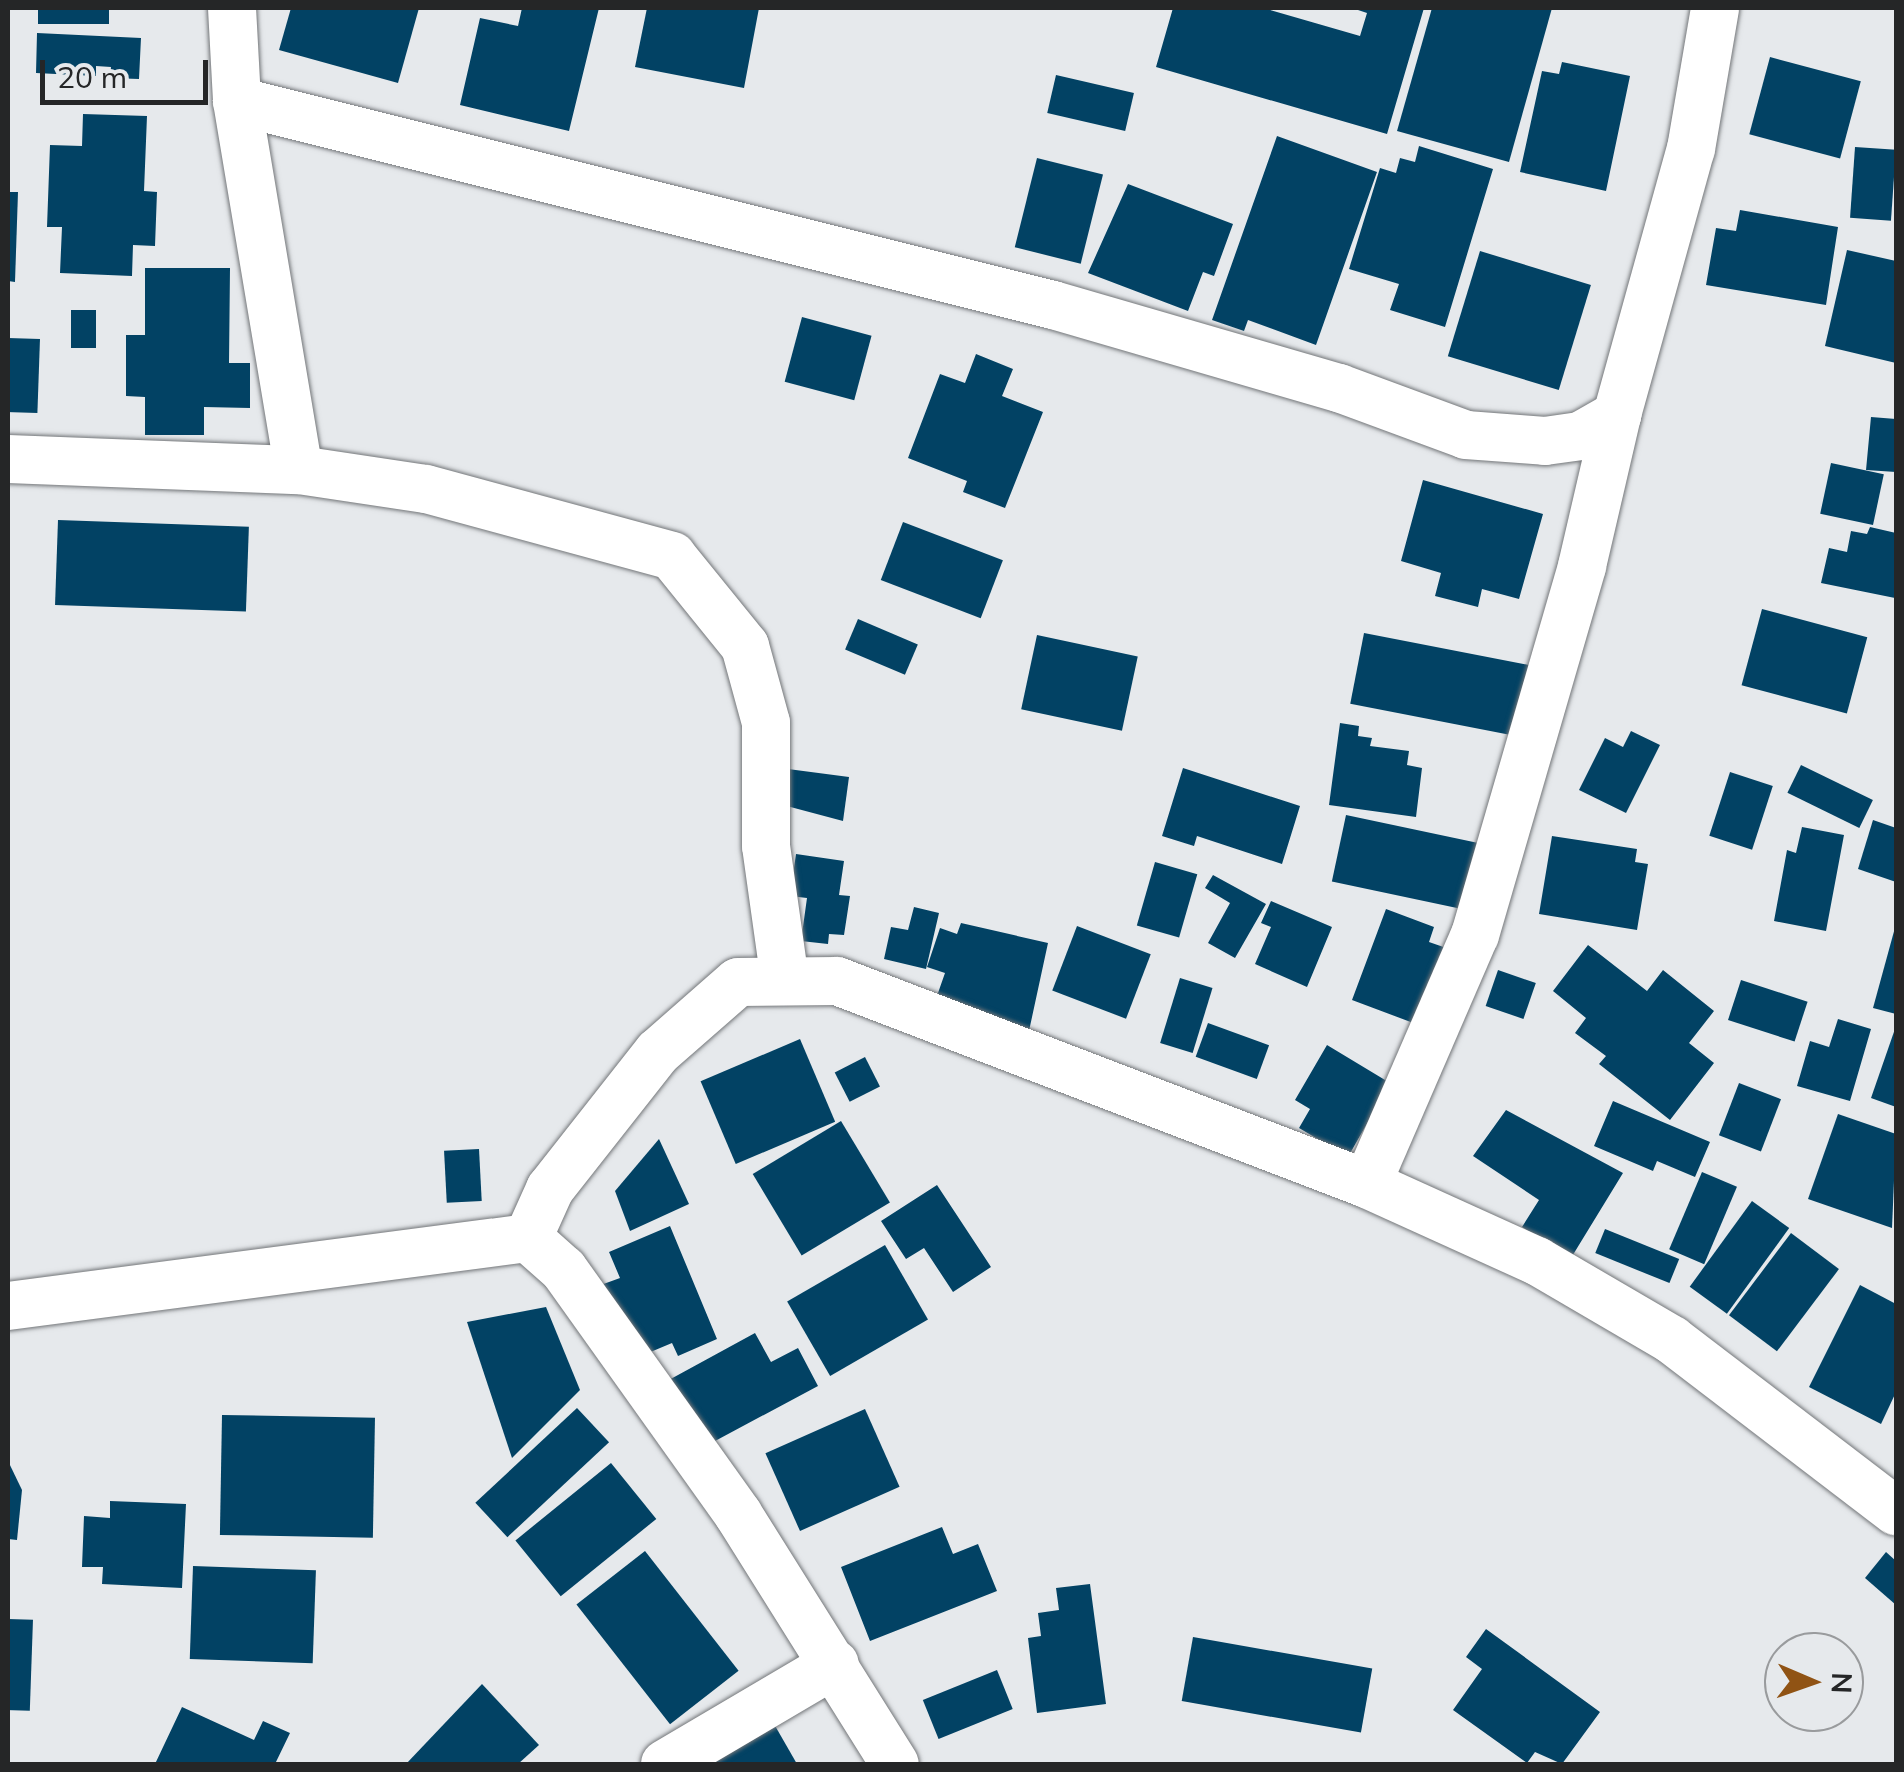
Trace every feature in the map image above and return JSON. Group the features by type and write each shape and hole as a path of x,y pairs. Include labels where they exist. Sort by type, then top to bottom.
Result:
{"street":[{"path":"232,8 237,102 298,470"},
{"path":"1367,1184 1476,935 1572,603 1617,415 1691,150 1714,8"},
{"path":"237,102 1053,305 1339,388 1466,435 1545,441 1580,436 1617,415"},
{"path":"8,459 298,470 426,489 672,556 745,646 766,722 766,846 785,981"},
{"path":"528,1238 550,1189 658,1052 738,982 837,981 1367,1184 1610,1298 1896,1510"},
{"path":"8,1306 528,1238 564,1270 835,1664 895,1764"},
{"path":"665,1764 835,1664"}],"building":[{"path":"38,8 109,8 109,24 38,24"},
{"path":"291,8 419,8 398,83 279,50"},
{"path":"522,8 599,8 569,131 460,105 480,18 518,26"},
{"path":"647,8 759,8 744,88 635,67"},
{"path":"1173,8 1263,8 1360,36 1367,13 1352,8 1424,8 1387,134 1156,67"},
{"path":"1432,8 1552,8 1509,162 1397,131"},
{"path":"37,33 141,38 139,79 110,78 111,67 96,66 96,76 36,73"},
{"path":"1770,57 1861,81 1840,159 1749,134"},
{"path":"1562,62 1630,76 1606,191 1520,172 1542,71 1559,74"},
{"path":"1056,75 1134,93 1125,131 1047,113"},
{"path":"83,114 147,116 144,191 157,192 155,246 133,245 132,276 60,273 62,227 47,227 50,145 82,146"},
{"path":"1277,136 1377,172 1316,345 1248,320 1244,331 1212,320"},
{"path":"1419,146 1493,169 1445,327 1390,310 1399,284 1349,269 1380,168 1396,173 1400,158 1415,162"},
{"path":"1855,147 1896,150 1891,221 1850,218"},
{"path":"1037,158 1103,174 1081,264 1015,247"},
{"path":"1128,184 1233,224 1214,276 1203,272 1188,311 1088,273"},
{"path":"8,192 18,192 15,282 8,281"},
{"path":"1740,210 1838,227 1826,305 1706,285 1716,228 1736,231"},
{"path":"1847,250 1896,261 1896,363 1825,346"},
{"path":"1480,251 1591,285 1559,390 1448,356"},
{"path":"145,268 230,268 229,363 250,363 250,408 204,407 204,435 145,435 145,397 126,396 126,335 145,335"},
{"path":"71,310 96,310 96,348 71,348"},
{"path":"802,317 872,336 854,400 785,382"},
{"path":"8,338 40,339 37,413 8,412"},
{"path":"976,354 1013,369 1002,396 1043,412 1005,508 963,492 967,481 908,458 940,374 965,383"},
{"path":"1871,417 1896,419 1896,472 1866,470"},
{"path":"1831,463 1884,474 1873,525 1820,514"},
{"path":"1423,480 1543,514 1519,599 1482,589 1478,607 1435,596 1441,573 1401,561"},
{"path":"58,520 249,527 246,612 55,605"},
{"path":"903,522 1003,560 981,618 881,580"},
{"path":"1870,527 1896,533 1895,598 1821,583 1829,548 1847,552 1851,531 1867,534"},
{"path":"1762,609 1867,637 1847,714 1742,685"},
{"path":"858,619 918,644 905,675 845,649"},
{"path":"1364,633 1535,666 1521,737 1350,704"},
{"path":"1037,635 1138,656 1122,731 1021,709"},
{"path":"1340,723 1359,726 1358,736 1372,738 1370,746 1409,751 1407,765 1422,768 1416,817 1329,805"},
{"path":"1631,731 1660,745 1626,813 1579,790 1605,738 1623,747"},
{"path":"1801,765 1873,800 1859,828 1787,793"},
{"path":"1183,768 1300,806 1282,864 1197,836 1194,846 1162,836"},
{"path":"788,769 849,777 843,821 783,805"},
{"path":"1730,772 1773,786 1752,850 1709,836"},
{"path":"1346,815 1483,844 1469,911 1332,882"},
{"path":"1873,820 1896,828 1896,882 1858,869"},
{"path":"1802,827 1844,835 1826,931 1774,921 1787,850 1796,853"},
{"path":"1552,836 1637,849 1635,862 1648,864 1637,930 1539,914"},
{"path":"796,854 844,861 839,895 850,896 844,935 829,934 828,944 801,941 807,898 790,896"},
{"path":"1155,862 1197,874 1179,938 1137,925"},
{"path":"1213,875 1266,904 1235,958 1208,943 1230,903 1205,888"},
{"path":"1271,901 1332,927 1307,987 1255,964 1271,927 1261,923"},
{"path":"914,907 939,913 926,969 884,959 891,927 908,930"},
{"path":"1386,909 1434,927 1429,942 1452,950 1424,1027 1352,1000"},
{"path":"961,923 1048,943 1029,1031 932,1010 945,973 927,967 940,928 957,934"},
{"path":"1896,924 1896,1014 1873,1008"},
{"path":"1077,926 1151,954 1126,1019 1052,990"},
{"path":"1588,945 1647,991 1663,970 1714,1011 1689,1043 1714,1063 1670,1120 1599,1064 1606,1056 1575,1033 1586,1018 1553,991"},
{"path":"1498,970 1536,983 1523,1019 1486,1006"},
{"path":"1180,978 1213,988 1193,1053 1160,1043"},
{"path":"1741,980 1808,1002 1795,1042 1728,1020"},
{"path":"1838,1019 1871,1029 1850,1101 1797,1086 1810,1041 1829,1047"},
{"path":"1208,1023 1269,1045 1257,1079 1196,1057"},
{"path":"1896,1026 1896,1107 1871,1098"},
{"path":"800,1039 835,1122 736,1164 701,1081"},
{"path":"1327,1045 1390,1083 1348,1157 1299,1128 1310,1109 1295,1100"},
{"path":"865,1057 880,1086 850,1102 835,1072"},
{"path":"1739,1083 1781,1099 1761,1151 1719,1135"},
{"path":"1613,1101 1710,1142 1695,1177 1657,1161 1653,1171 1594,1146"},
{"path":"1506,1110 1623,1173 1571,1258 1522,1227 1539,1200 1473,1156"},
{"path":"1838,1114 1896,1134 1892,1228 1808,1199"},
{"path":"841,1121 890,1202 802,1255 753,1174"},
{"path":"659,1139 689,1204 630,1231 615,1191"},
{"path":"479,1149 482,1201 447,1203 444,1151"},
{"path":"1702,1172 1737,1187 1704,1264 1669,1249"},
{"path":"937,1185 991,1267 953,1292 924,1248 906,1259 881,1221"},
{"path":"1752,1201 1789,1228 1727,1314 1690,1287"},
{"path":"670,1226 717,1339 678,1356 672,1343 629,1361 598,1286 620,1278 609,1252"},
{"path":"1605,1229 1679,1259 1669,1283 1595,1253"},
{"path":"1791,1233 1839,1269 1777,1351 1729,1315"},
{"path":"885,1245 928,1319 830,1376 787,1302"},
{"path":"1860,1285 1896,1304 1896,1392 1881,1424 1809,1387"},
{"path":"546,1307 580,1390 512,1458 467,1322"},
{"path":"755,1333 771,1362 798,1348 818,1386 702,1448 667,1381"},
{"path":"577,1408 609,1442 507,1537 475,1503"},
{"path":"865,1409 900,1487 800,1531 765,1453"},
{"path":"222,1415 375,1418 373,1538 220,1535"},
{"path":"8,1461 22,1490 17,1540 8,1539"},
{"path":"611,1463 656,1519 561,1596 515,1540"},
{"path":"110,1501 186,1504 182,1588 102,1584 103,1567 82,1567 84,1516 110,1518"},
{"path":"942,1527 953,1554 978,1544 997,1591 870,1641 841,1567"},
{"path":"645,1551 739,1671 670,1724 576,1605"},
{"path":"1886,1552 1896,1561 1896,1605 1865,1578"},
{"path":"193,1566 316,1570 313,1663 190,1659"},
{"path":"1090,1584 1106,1704 1037,1713 1028,1638 1041,1636 1038,1613 1059,1610 1056,1588"},
{"path":"8,1619 33,1620 30,1711 8,1710"},
{"path":"1486,1629 1600,1712 1562,1764 1535,1752 1527,1763 1453,1710 1482,1669 1466,1657"},
{"path":"1193,1637 1372,1669 1361,1733 1182,1701"},
{"path":"997,1670 1013,1709 939,1739 923,1700"},
{"path":"482,1684 539,1745 518,1764 406,1764"},
{"path":"182,1707 254,1740 263,1721 290,1733 275,1764 155,1764"},
{"path":"770,1717 797,1764 694,1764"}]}
